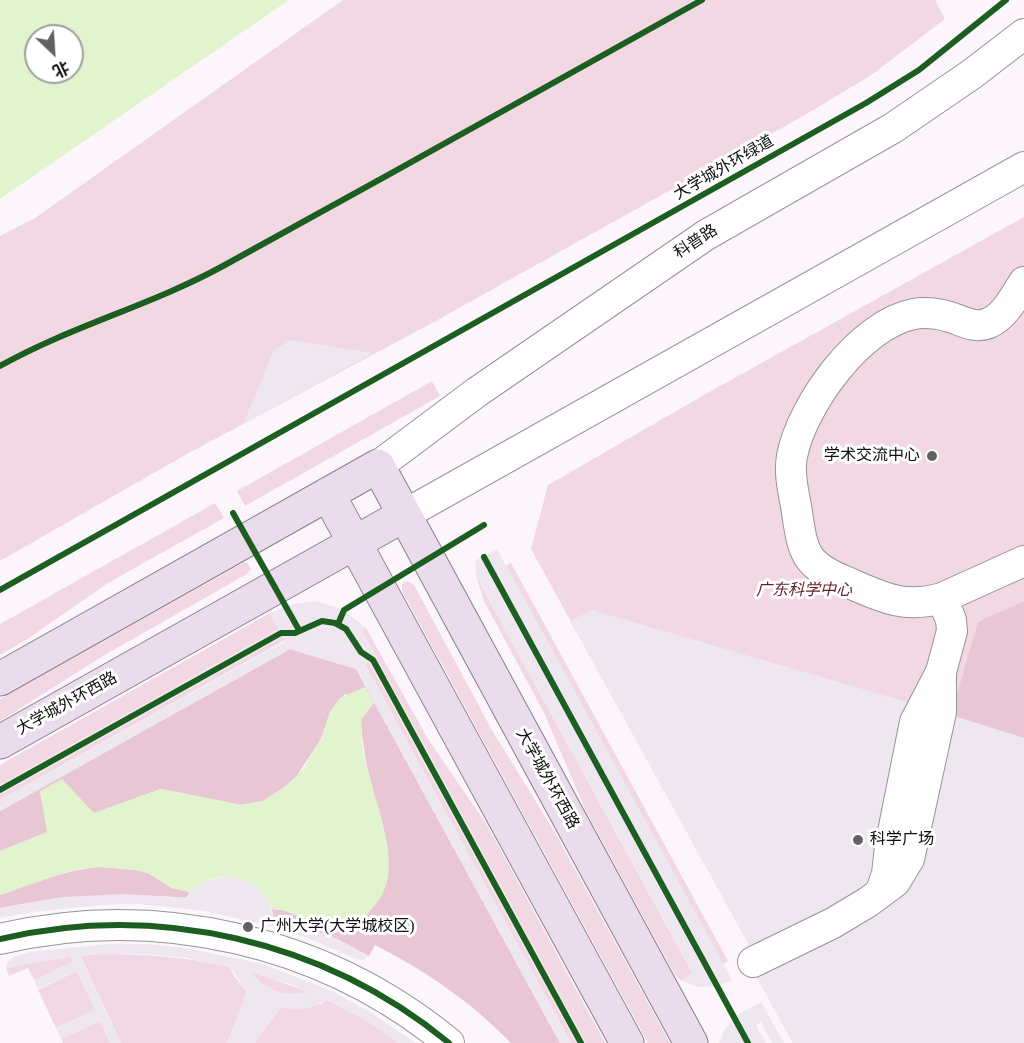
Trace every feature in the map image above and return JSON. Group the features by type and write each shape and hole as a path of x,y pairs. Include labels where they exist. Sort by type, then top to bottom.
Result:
{"main road":[{"path":"0,679 378,466"},
{"name":"大学城外环西路","path":"378,466 691,1043"},
{"path":"328,494 627,1043"},
{"name":"大学城外环西路","path":"0,742 404,515"}],"street":[{"name":"科普路","path":"378,466 477,392 706,235 893,128 964,80 1024,34"},
{"path":"404,515 1024,167"},
{"path":"1024,282 1003,312 990,323 973,325 950,317 917,314 901,317 871,335 847,358 810,408 791,460 791,477 801,541 815,566 825,573 896,601 912,603 942,598 1024,561"},
{"path":"753,962 840,919 868,903 881,891 887,874 890,846 915,722 941,672 952,631 951,620 942,598"},
{"path":"0,939 57,928 108,924 171,927 239,938 285,951 354,981 410,1013 449,1043"}],"green space":[{"path":"343,0 935,0 945,19 870,76 805,115 434,322 187,454 0,561 0,236 35,218"},
{"name":"广东科学中心","path":"1024,217 1024,1043 793,1043 757,978 748,943 531,549 548,485 704,395"},
{"path":"432,381 440,396 245,506 237,491"},
{"path":"215,503 224,518 108,583 26,640 0,655 0,624"},
{"path":"247,562 251,569 247,574 103,656 0,721 0,699"},
{"path":"511,563 728,961 723,964 506,566"},
{"path":"476,576 693,974 681,981 675,975 586,811 544,713 484,601"},
{"path":"407,581 414,585 493,732 554,831 670,1043 648,1043 402,591 402,584"},
{"path":"270,613 279,629 0,785 0,765"},
{"path":"366,628 428,739 487,825 605,1043 586,1043 362,631"},
{"path":"283,636 285,640 0,800 0,795"},
{"path":"369,662 576,1043 571,1043 365,664"},
{"path":"80,955 167,957 230,967 247,992 227,1043 121,1043"},
{"path":"70,956 73,962 34,980 28,968 9,976 6,968"},
{"path":"77,971 95,1010 56,1028 38,990"},
{"path":"250,971 309,992 292,994 276,991 262,984"},
{"path":"327,1000 369,1022 399,1043 255,1043 280,1008 321,1004"},
{"path":"100,1021 110,1043 63,1043 61,1039"}],"shaded area":[{"path":"0,0 289,0 0,199"},
{"path":"291,340 373,353 243,424 274,350"},
{"path":"497,549 732,980 717,986 699,987 681,981 693,973 476,576 475,561"},
{"path":"317,601 344,610 366,628 362,631 586,1043 576,1043 369,662 365,664 571,1043 560,1043 356,669 290,649 0,811 0,800 285,641 283,637 0,795 0,785 279,629 270,613 293,604"},
{"path":"1024,601 1024,738 951,715 978,622"},
{"name":"科学广场","path":"592,610 1024,738 1024,1043 793,1043 757,978 748,943 570,621"},
{"path":"290,649 356,669 560,1043 511,1043 447,988 375,945 369,956 335,938 273,917 272,909 283,910 346,934 387,882 387,845 366,762 362,735 361,719 374,703 345,694 330,712 321,739 296,777 263,801 241,805 161,789 94,813 40,791 48,832 0,851 0,811"},
{"path":"365,687 374,703 361,719 362,745 384,827 389,863 388,879 376,904 346,934 283,910 272,909 257,888 247,881 236,878 213,879 190,892 172,888 148,873 136,870 84,868 0,895 0,851 47,832 40,791 62,779 94,813 161,789 241,805 263,801 290,783 304,768 321,739 330,712 340,698"},
{"path":"101,867 148,873 172,888 190,892 186,898 139,895 93,896 0,908 0,895 62,874"},
{"path":"227,876 244,879 258,888 268,901 274,917 335,938 369,956 364,960 356,959 278,928 205,911 169,907 137,904 99,905 0,918 0,908 62,897 123,894 186,898 203,882"},
{"path":"108,944 150,944 191,949 263,964 334,992 367,1010 416,1043 399,1043 369,1022 327,1000 309,1008 280,1008 255,1043 227,1043 247,992 230,967 187,958 146,954 80,956 121,1043 110,1043 100,1021 61,1039 56,1028 95,1010 77,971 38,989 34,980 72,962 70,957 6,968 7,962 13,957 30,952","holes":["250,972 308,992 296,994 277,992 260,982"]},
{"path":"761,1002 784,1043 772,1043 761,1022 756,1025 766,1043 719,1043 725,1029 737,1015"}],"cycle path":[{"path":"0,366 55,339 196,280 223,266 702,0"},
{"name":"大学城外环绿道","path":"0,590 866,103 919,70 1006,0"},
{"path":"233,513 299,630"},
{"path":"338,624 344,610 484,525"},
{"path":"484,557 748,1043"},
{"path":"0,790 281,633 295,633 322,621 335,623 346,629 361,652 373,660 581,1043"},
{"path":"0,939 59,929 119,925 178,928 236,938 293,955 348,978 400,1007 449,1043"}],"place":[{"name":"学术交流中心","path":"932,456"},
{"name":"科学广场","path":"858,840"},
{"name":"广州大学(大学城校区)","path":"248,927"}]}
